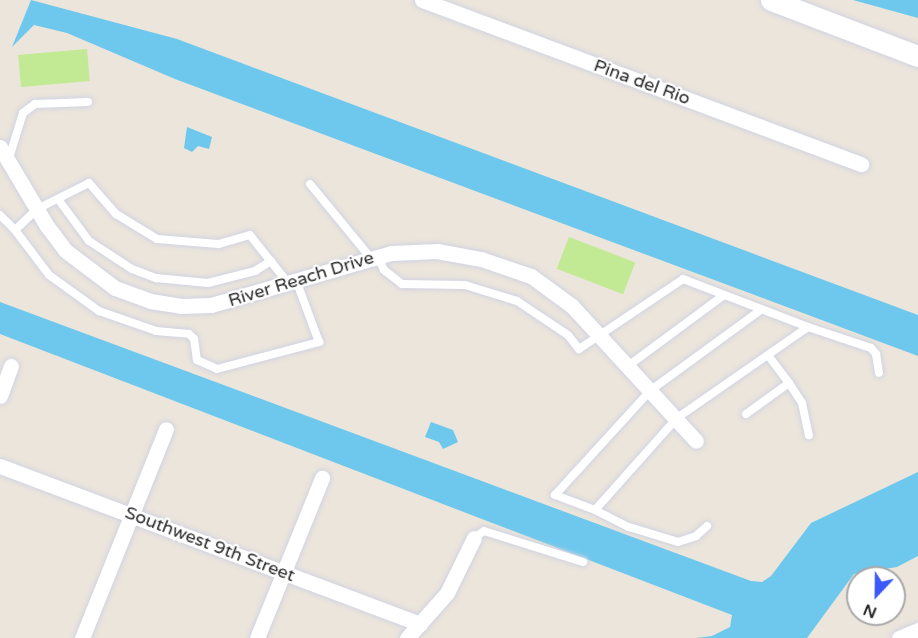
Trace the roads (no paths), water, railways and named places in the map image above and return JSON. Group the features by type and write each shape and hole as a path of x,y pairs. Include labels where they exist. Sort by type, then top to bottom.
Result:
{"main road":[{"path":"771,0 918,56"}],"street":[{"name":"Pina del Rio","path":"422,0 861,164"},
{"name":"River Reach Drive","path":"3,155 66,251 93,274 150,301 180,306 211,305 374,256 437,251 481,259 531,276 572,306 696,441"},
{"path":"0,396 11,366"},
{"path":"82,638 130,513 166,429"},
{"name":"Southwest 9th Street","path":"0,466 420,624"},
{"path":"257,638 322,478"},
{"path":"407,638 447,593 474,538"},
{"path":"899,638 918,630"}],"lane":[{"path":"3,155 23,113 35,104 88,102"},
{"path":"0,215 15,230 48,274 99,312 156,331 189,334 194,339 197,360 217,369 319,342 292,282 250,235 218,244 157,239 116,214 89,183 37,209 15,230"},
{"path":"310,184 384,270 402,284 465,285 517,302 568,335 579,349 683,279 808,327 871,348 876,354 879,374"},
{"path":"58,199 88,241 132,269 156,278 208,283 255,271 271,261"},
{"path":"628,366 724,295"},
{"path":"707,526 696,536 678,542 629,527 595,510 555,495 651,390 762,309"},
{"path":"595,510 677,418 808,327"},
{"path":"768,355 802,403 809,435"},
{"path":"746,414 789,383"},
{"path":"474,538 484,531 545,547 583,562"}],"water":[{"path":"31,0 177,39 918,315 918,356 175,79 67,33 34,25 12,47"},
{"path":"853,0 918,0 918,18"},
{"path":"187,127 212,137 209,149 198,146 192,152 184,148"},
{"path":"0,302 751,581 762,582 771,576 811,523 918,472 918,556 899,566 846,566 846,585 807,638 696,638 712,636 730,627 732,615 0,334"},
{"path":"431,422 453,430 458,442 443,449 439,442 425,437"}]}
